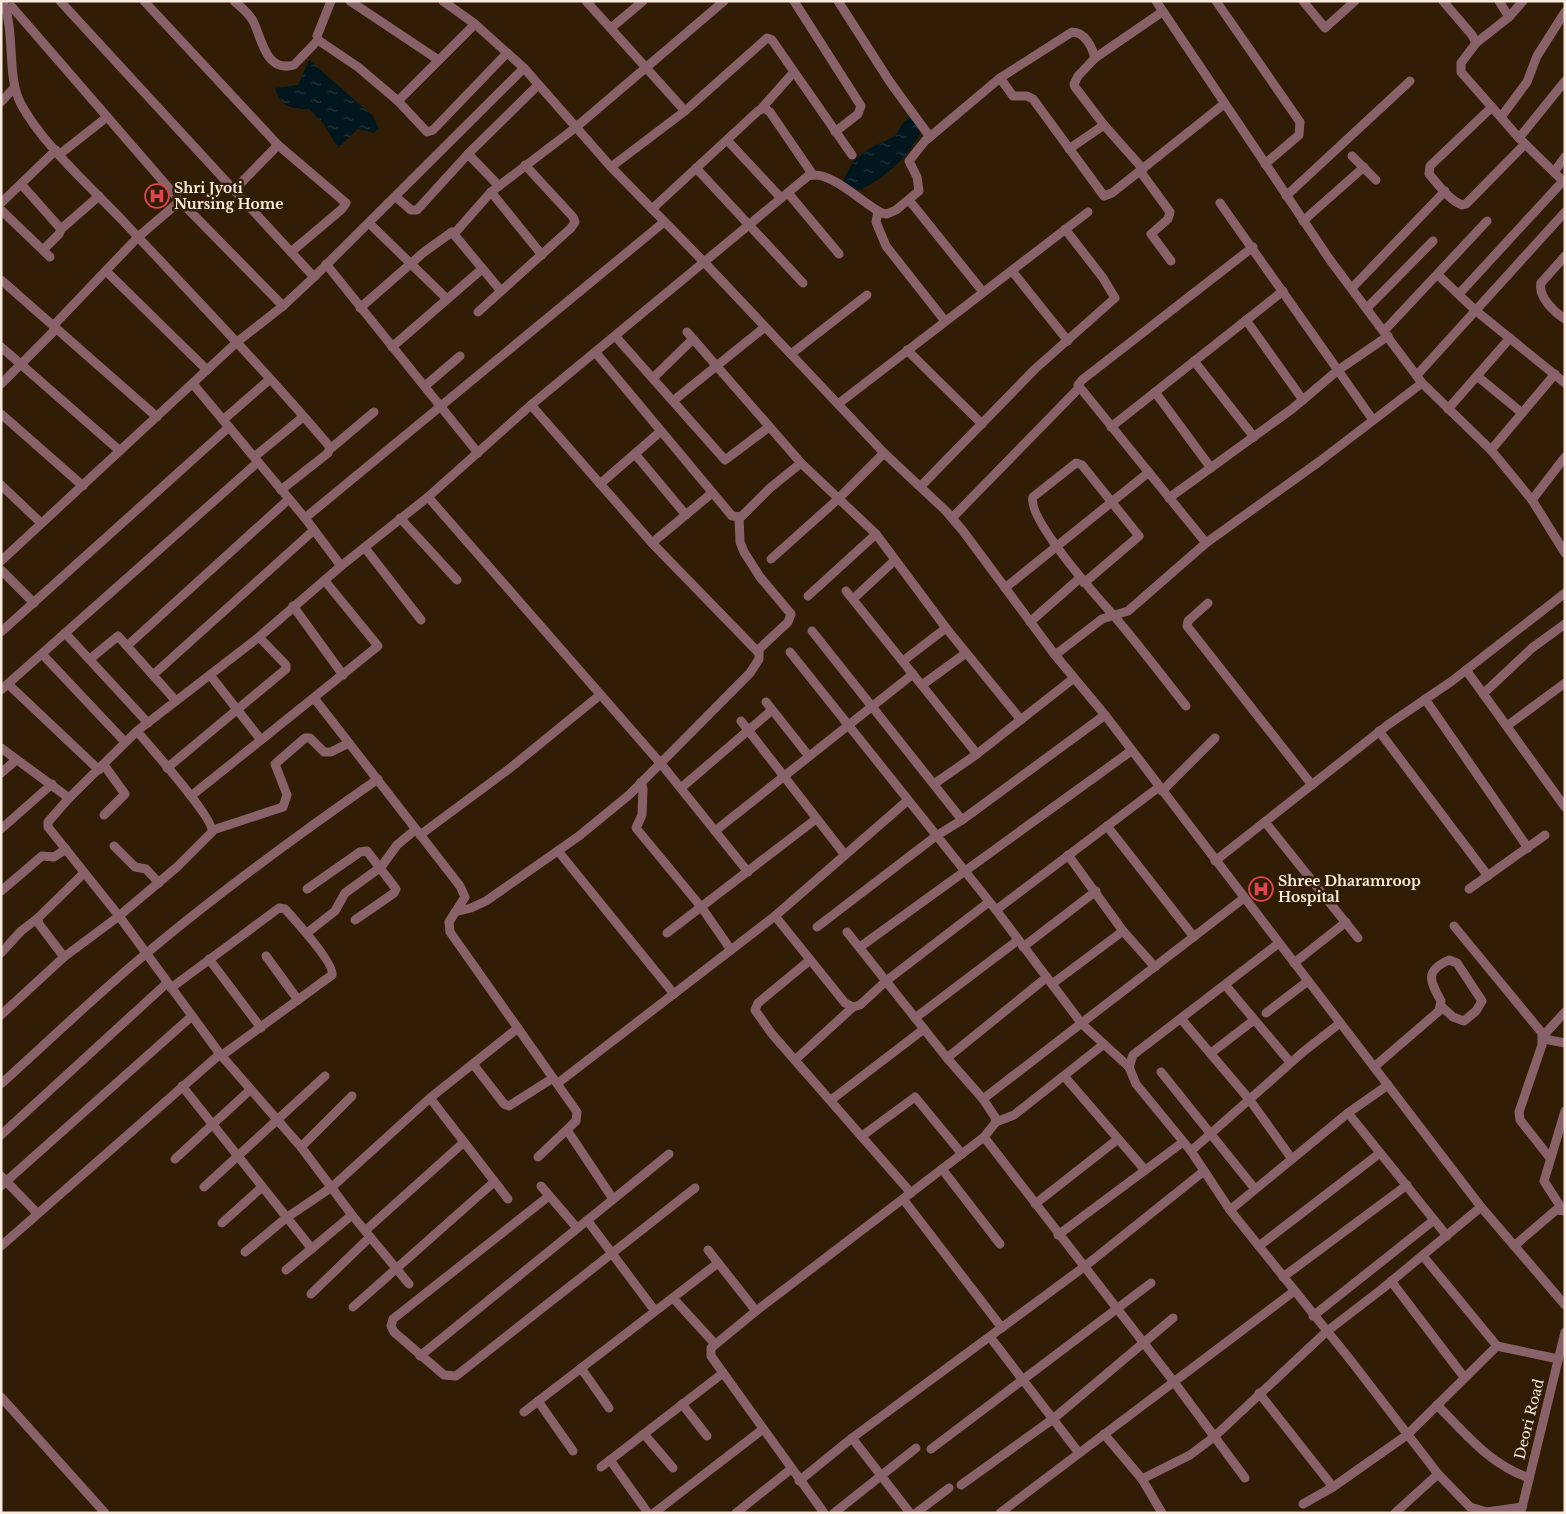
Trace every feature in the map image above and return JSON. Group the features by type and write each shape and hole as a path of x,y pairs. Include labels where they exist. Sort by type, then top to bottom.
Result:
{"street":[{"path":"3,1 12,7 180,201 283,306"},
{"path":"60,1 314,276"},
{"path":"144,1 278,145 346,203 342,209 291,252"},
{"path":"234,1 253,21 262,47 271,58 283,66 294,64 318,40 317,36 331,1"},
{"path":"350,1 437,59"},
{"path":"586,1 685,111"},
{"path":"611,28 643,1"},
{"path":"454,234 491,192 575,128 724,1"},
{"path":"794,1 861,106 858,114 835,132"},
{"path":"838,1 890,82 930,137"},
{"path":"1156,1 1303,221 1352,288 1420,379 1491,450 1532,500 1564,550"},
{"path":"1216,1 1300,122 1299,135 1265,164"},
{"path":"1303,1 1325,28 1355,1"},
{"path":"1444,1 1472,35 1476,43"},
{"path":"1499,1 1509,17"},
{"path":"1459,294 1564,182 1500,117 1460,68 1476,43 1509,17 1523,1"},
{"path":"446,2 475,24 524,68 611,167 884,452 952,518 1055,655 1105,715 1481,1207 1565,1305"},
{"path":"12,7 14,88 27,115 58,152 237,342 330,450"},
{"path":"1162,12 1095,58 1078,76 1074,84 1104,125 1141,170 1170,212 1168,219 1151,234 1171,260"},
{"path":"1500,117 1527,82 1537,56 1565,12"},
{"path":"398,101 437,59 475,24"},
{"path":"409,1284 352,1215 301,1147 221,1055 119,916 48,824 69,798 137,731 259,636 293,606 326,581 341,566 428,497 531,405 808,176 813,175 834,182 878,211 887,214 909,200 916,194 919,187 909,164 910,158 930,137 1000,78 1072,32 1078,32 1083,35 1095,58"},
{"path":"318,40 358,67 398,101 426,132 429,132 507,53"},
{"path":"611,167 685,111 763,40 772,40 852,156"},
{"path":"1,561 237,342 283,306 396,197 524,68"},
{"path":"652,209 761,109 793,73"},
{"path":"1000,78 1013,96 1027,96 1033,99 1104,196 1112,193 1224,104"},
{"path":"1286,196 1410,81"},
{"path":"1492,107 1430,166 1429,174 1457,203 1462,205 1466,204 1522,141 1565,81"},
{"path":"396,197 415,211 468,154 538,85"},
{"path":"1,102 14,88"},
{"path":"761,109 767,109 770,112 813,175"},
{"path":"1,203 58,152 107,117"},
{"path":"1069,149 1104,125"},
{"path":"727,140 839,254"},
{"path":"234,190 278,145"},
{"path":"468,154 499,186"},
{"path":"1352,156 1376,180"},
{"path":"1554,172 1565,157"},
{"path":"478,312 571,228 574,219 525,166"},
{"path":"1303,221 1364,167"},
{"path":"696,168 803,283"},
{"path":"21,184 61,230"},
{"path":"1352,288 1445,191"},
{"path":"491,192 542,255"},
{"path":"43,250 61,230 99,196"},
{"path":"909,200 983,292"},
{"path":"1,384 138,237 180,201"},
{"path":"1220,202 1373,420"},
{"path":"1,210 50,257"},
{"path":"878,211 876,222 886,246 945,321"},
{"path":"838,404 1088,212"},
{"path":"1055,655 1102,619 1128,611 1206,543 1373,420 1420,379 1474,310 1565,212"},
{"path":"1169,498 1303,400 1386,333 1487,221"},
{"path":"305,518 664,222"},
{"path":"369,223 447,299"},
{"path":"921,486 1036,369 1114,301 1115,295 1065,229"},
{"path":"360,308 448,233 452,232 501,291"},
{"path":"1367,308 1433,241"},
{"path":"952,518 1079,388 1082,380 1253,248"},
{"path":"1565,256 1541,283 1540,288 1547,302 1565,319"},
{"path":"326,264 478,453"},
{"path":"392,347 482,269"},
{"path":"106,271 207,370"},
{"path":"1012,271 1068,341"},
{"path":"1438,274 1474,310 1565,382"},
{"path":"1,280 157,417"},
{"path":"1111,427 1283,291"},
{"path":"791,354 867,295"},
{"path":"1246,320 1303,400"},
{"path":"673,401 765,327"},
{"path":"687,332 801,463 876,534 946,628 1020,720"},
{"path":"616,336 725,460 769,427"},
{"path":"1448,408 1510,338"},
{"path":"653,378 693,339"},
{"path":"1,347 120,451"},
{"path":"907,350 982,424"},
{"path":"596,353 732,516 740,517"},
{"path":"425,386 460,356"},
{"path":"1194,361 1254,437"},
{"path":"1491,450 1555,374"},
{"path":"1477,376 1522,413"},
{"path":"1,632 226,423 270,379"},
{"path":"193,384 290,499 341,566"},
{"path":"1079,388 1206,543"},
{"path":"1155,392 1211,468"},
{"path":"531,405 652,543 754,649 759,650"},
{"path":"281,490 374,412"},
{"path":"1,414 83,486"},
{"path":"104,815 125,794 102,767 5,687 303,417"},
{"path":"600,484 661,431"},
{"path":"771,559 838,500 884,452"},
{"path":"635,454 686,515"},
{"path":"1532,500 1565,457"},
{"path":"455,912 486,902 558,851 629,795 659,762 750,674 759,659 759,650 788,622 791,614 760,577 744,552 740,542 740,517 770,488 801,463"},
{"path":"1030,622 1082,581 1139,538 1082,465 1074,464 1032,500 1032,506 1056,546 1082,581 1114,616 1186,706"},
{"path":"1005,588 1149,472"},
{"path":"1,484 41,523"},
{"path":"652,543 712,493"},
{"path":"428,497 659,762 748,872"},
{"path":"127,646 290,499"},
{"path":"400,518 457,580"},
{"path":"153,675 314,530"},
{"path":"808,596 876,534"},
{"path":"365,548 420,620"},
{"path":"853,599 895,560"},
{"path":"1,570 34,603"},
{"path":"191,796 378,646 326,581"},
{"path":"846,591 977,754"},
{"path":"1215,861 1379,731 1466,670 1565,593"},
{"path":"1208,603 1188,621 1187,626 1312,785"},
{"path":"293,606 343,674"},
{"path":"1484,693 1532,648 1565,624"},
{"path":"903,661 946,628"},
{"path":"812,632 962,820"},
{"path":"66,633 148,723"},
{"path":"90,660 117,635 176,701"},
{"path":"166,768 286,669 286,665 259,636"},
{"path":"790,652 846,726 996,910 1082,1024 1129,1067 1136,1084 1190,1151 1230,1210 1313,1316 1352,1362 1438,1474 1470,1507 1487,1512 1522,1510"},
{"path":"922,685 966,653"},
{"path":"42,654 125,742"},
{"path":"1466,670 1565,806"},
{"path":"714,831 913,674"},
{"path":"210,675 262,740"},
{"path":"934,784 977,754 1074,678"},
{"path":"1507,726 1565,683"},
{"path":"307,934 335,912 345,893 381,867 397,845 509,769 600,695"},
{"path":"314,698 464,892 462,903 449,922 450,932 578,1112 576,1121 538,1157"},
{"path":"1425,699 1528,848"},
{"path":"766,702 808,756"},
{"path":"681,788 772,710"},
{"path":"817,928 936,836 962,820 1105,715"},
{"path":"740,721 845,855"},
{"path":"2,1014 64,957 159,883 210,835 212,830 210,822 137,731"},
{"path":"1379,731 1488,876"},
{"path":"212,830 283,807 287,795 275,764 305,738 310,738 324,752 331,752 349,743"},
{"path":"996,910 1107,826 1160,789 1215,738"},
{"path":"1,748 69,798"},
{"path":"860,947 1131,751"},
{"path":"1,773 16,760"},
{"path":"1,1084 146,954 267,857 378,780"},
{"path":"641,782 643,789 642,815 636,828 702,908 731,950"},
{"path":"1,830 52,784"},
{"path":"472,1064 504,1104 509,1106 556,1080 674,994 775,916 908,801"},
{"path":"667,933 702,908 816,818"},
{"path":"1265,822 1358,938"},
{"path":"1107,826 1194,937"},
{"path":"1469,889 1545,835"},
{"path":"114,846 135,867 146,869 159,883"},
{"path":"1,891 42,856 54,857 66,849"},
{"path":"307,889 363,850 381,867 396,887 396,891 355,920"},
{"path":"558,851 674,994"},
{"path":"1068,856 1096,891 1122,931 1155,968"},
{"path":"1,953 21,931 38,918 84,873"},
{"path":"915,1018 1096,891"},
{"path":"983,1099 1244,898"},
{"path":"795,1060 853,1007 860,1005 886,980 989,902"},
{"path":"1,1135 169,986 279,908 285,909 307,934 333,973 182,1086 1,1246"},
{"path":"775,916 845,1003 853,1007"},
{"path":"38,918 38,921 64,957"},
{"path":"1294,963 1346,922"},
{"path":"1454,926 1543,1038 1565,1043"},
{"path":"946,1058 1049,981 1122,931"},
{"path":"847,932 946,1058 983,1099 995,1117 996,1122"},
{"path":"1129,1067 1133,1055 1182,1020 1278,943"},
{"path":"266,956 298,1000"},
{"path":"209,959 261,1028"},
{"path":"810,960 755,1008 772,1034 862,1136 1002,1328"},
{"path":"1374,1067 1439,1011 1441,1006 1430,976 1433,970 1449,960 1457,963 1482,1001 1476,1011 1464,1021 1453,1017 1441,1006"},
{"path":"1266,1013 1308,981"},
{"path":"1226,986 1290,1062"},
{"path":"1550,1158 1520,1120 1519,1112 1543,1038 1565,1012"},
{"path":"37,1214 3,1181 192,1016"},
{"path":"1182,1020 1249,1099 1292,1159"},
{"path":"1211,1053 1254,1020"},
{"path":"1190,1151 1290,1062 1340,1023"},
{"path":"244,1252 286,1218 332,1187 430,1098 518,1028"},
{"path":"831,1100 924,1029"},
{"path":"822,1512 709,1352 715,1344 756,1311 984,1137 996,1122 1014,1115 1104,1044"},
{"path":"1161,1072 1255,1189"},
{"path":"204,1187 325,1076"},
{"path":"1064,1076 1145,1170"},
{"path":"1230,1210 1348,1113 1388,1085"},
{"path":"182,1086 261,1188 312,1249"},
{"path":"175,1159 250,1090"},
{"path":"301,1147 352,1096"},
{"path":"862,1136 915,1096 962,1154"},
{"path":"430,1098 508,1199"},
{"path":"1563,1210 1544,1181 1565,1111"},
{"path":"1348,1113 1447,1236"},
{"path":"566,1130 613,1199"},
{"path":"984,1137 1145,1344 1245,1478"},
{"path":"1035,1204 1118,1139"},
{"path":"1058,1234 1183,1142"},
{"path":"311,1294 368,1234 463,1143"},
{"path":"1259,1246 1380,1153"},
{"path":"420,1356 669,1154"},
{"path":"942,1169 1000,1244"},
{"path":"799,1481 852,1438 1084,1267 1204,1171"},
{"path":"353,1307 494,1182"},
{"path":"1283,1277 1406,1185"},
{"path":"541,1186 576,1228"},
{"path":"222,1222 261,1188"},
{"path":"549,1196 393,1319 391,1326 394,1332 444,1375 456,1376 695,1188"},
{"path":"1142,1479 1190,1455 1214,1437 1326,1332 1423,1256 1481,1207"},
{"path":"1514,1246 1556,1210 1563,1210"},
{"path":"286,1270 352,1215"},
{"path":"586,1220 656,1311"},
{"path":"1313,1316 1434,1220"},
{"path":"708,1250 756,1311"},
{"path":"1423,1256 1497,1346 1558,1359"},
{"path":"524,1412 718,1263"},
{"path":"1391,1281 1464,1377"},
{"path":"931,1449 1152,1283"},
{"path":"1000,1513 1294,1292"},
{"path":"673,1298 715,1344"},
{"path":"961,1485 1052,1419 1145,1344 1172,1318"},
{"name":"Deori Road","path":"1522,1510 1565,1332"},
{"path":"990,1337 1079,1453"},
{"path":"1303,1504 1333,1487 1407,1435 1497,1346"},
{"path":"581,1368 609,1408"},
{"path":"601,1467 723,1373"},
{"path":"1259,1393 1333,1487"},
{"path":"1,1397 105,1513"},
{"path":"538,1401 573,1451"},
{"path":"682,1404 707,1436"},
{"path":"1437,1405 1490,1458 1529,1478"},
{"path":"654,1513 763,1429"},
{"path":"644,1434 673,1468"},
{"path":"1104,1434 1142,1479 1162,1513"},
{"path":"852,1438 910,1513"},
{"path":"834,1513 916,1448"},
{"path":"610,1460 648,1513"},
{"path":"736,1513 791,1469"},
{"path":"1395,1513 1438,1474"},
{"path":"916,1513 948,1488"}],"water":[{"path":"309,60 373,116 379,129 373,133 358,129 338,148 324,124 309,109 292,108 283,103 275,88 298,85"},
{"path":"911,117 921,131 904,157 879,179 861,190 850,189 843,180 854,160 870,148 895,136 905,120"}],"place":[{"name":"Shri Jyoti Nursing Home","path":"157,196"},
{"name":"Shree Dharamroop Hospital","path":"1261,889"}]}
